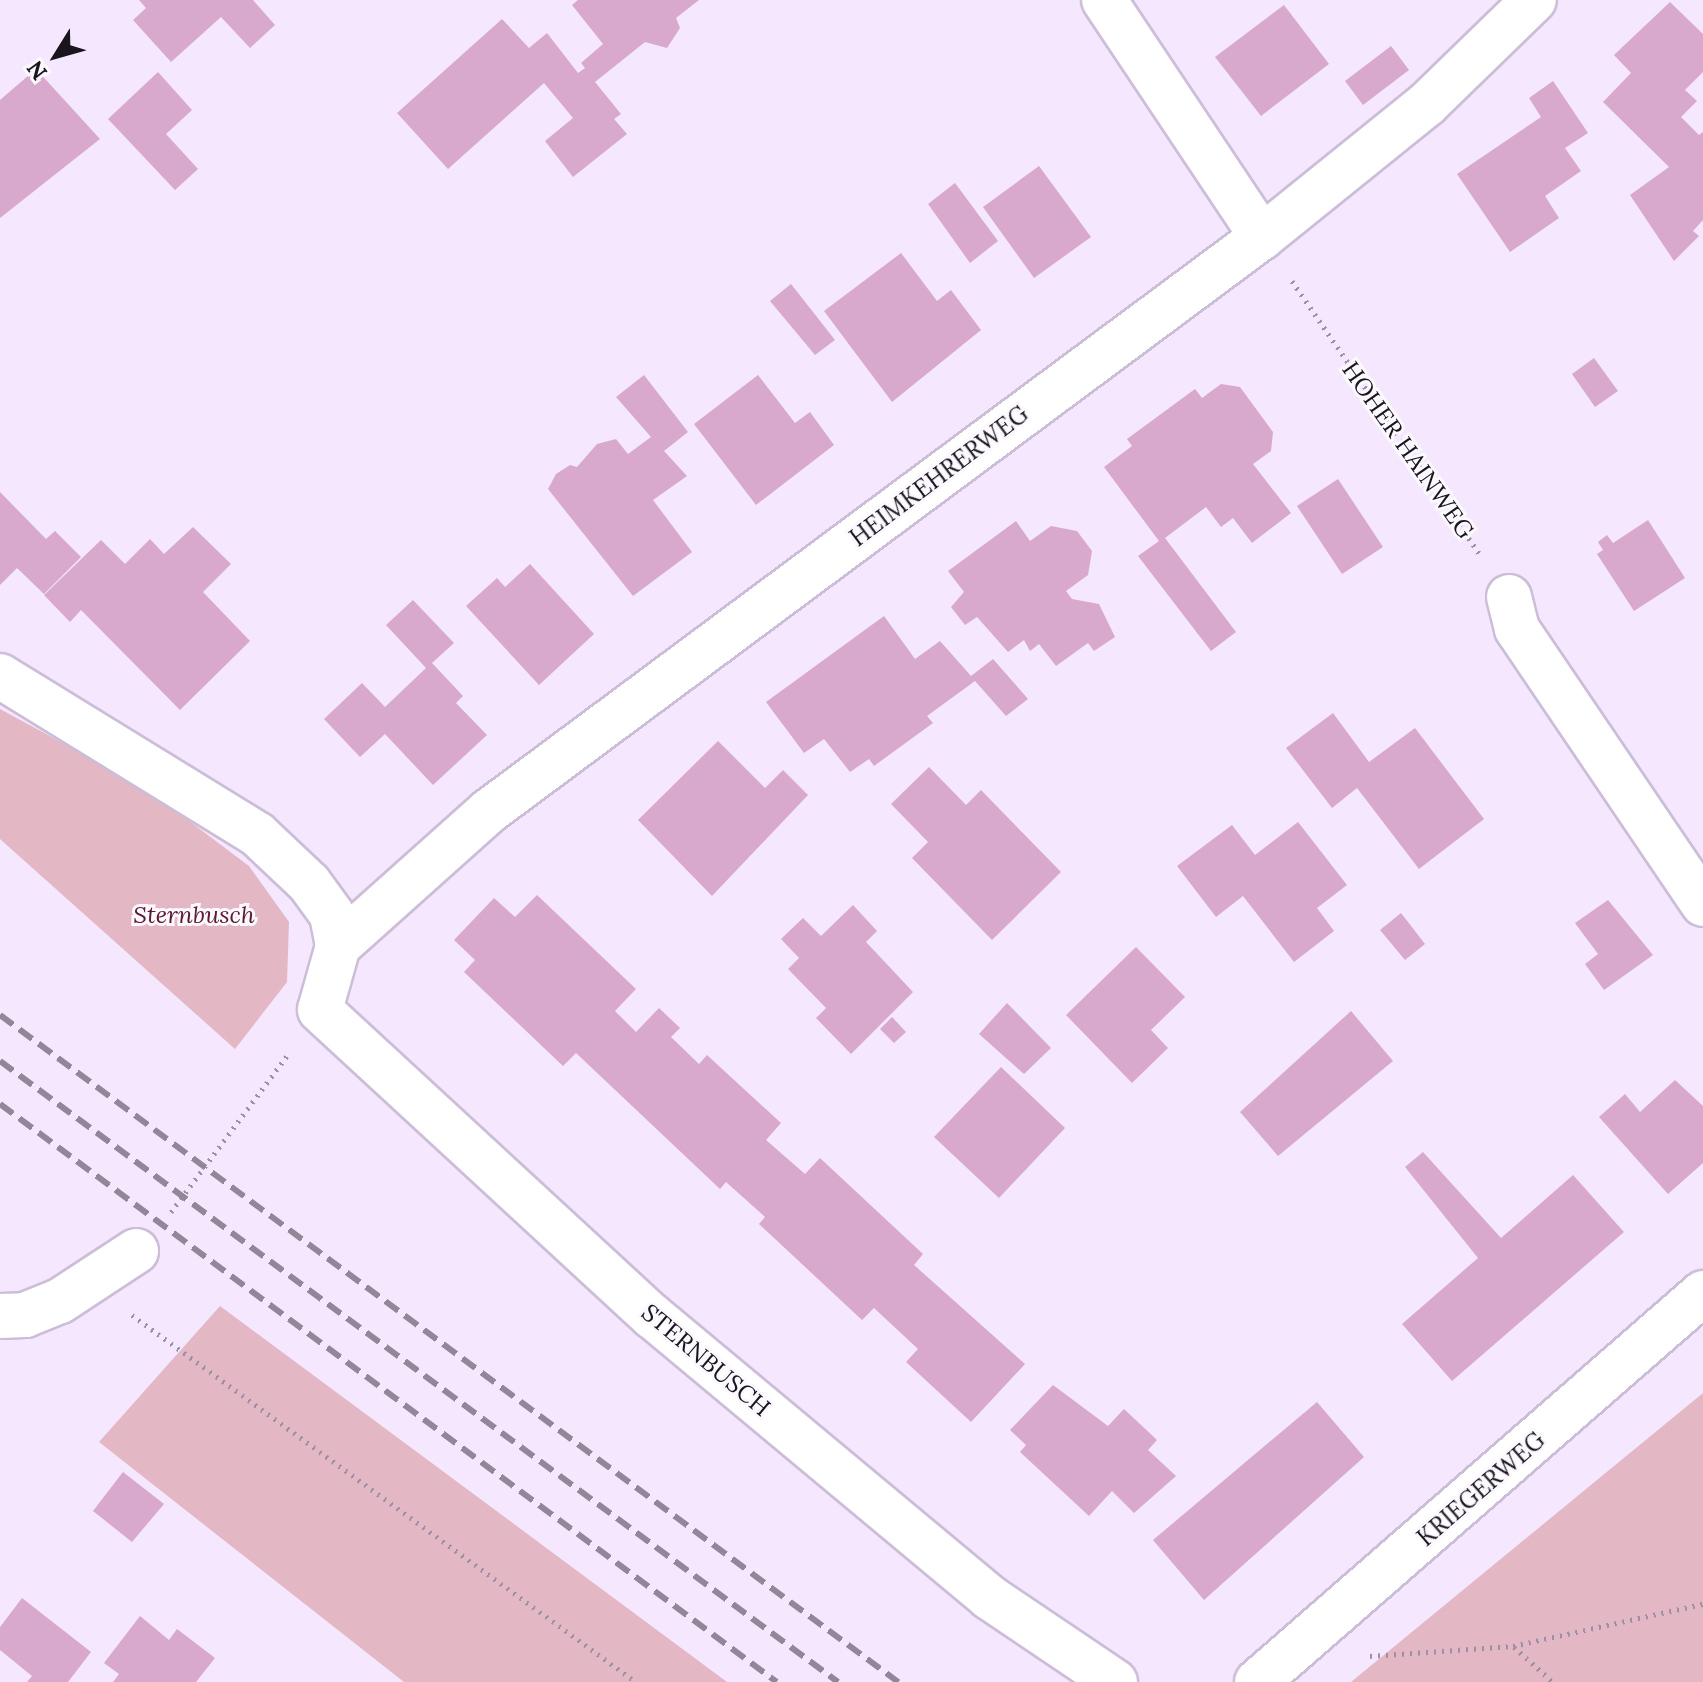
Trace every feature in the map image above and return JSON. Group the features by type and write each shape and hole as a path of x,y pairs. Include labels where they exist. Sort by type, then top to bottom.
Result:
{"street":[{"path":"1104,0 1262,237"},
{"name":"HEIMKEHRERWEG","path":"338,946 489,811 1262,237 1427,104 1534,0"},
{"path":"1509,597 1517,629 1703,904"},
{"path":"0,676 257,834 309,883 332,915 338,946 320,1010"},
{"name":"STERNBUSCH","path":"320,1010 664,1326 989,1597 1115,1682"},
{"path":"0,1316 25,1315 89,1284 136,1251"},
{"name":"KRIEGERWEG","path":"1271,1672 1703,1293"}],"path":[{"name":"HOHER HAINWEG","path":"1262,237 1509,597"},
{"path":"136,1251 320,1010"},
{"path":"89,1284 636,1682"},
{"path":"1271,1672 1513,1646 1703,1604"},
{"path":"1513,1646 1553,1682"}],"green space":[{"name":"Sternbusch","path":"0,709 144,787 249,866 289,922 287,982 235,1049 0,839"},
{"path":"220,1306 727,1682 404,1682 99,1442"},
{"path":"1703,1393 1703,1682 1351,1682"}],"building":[{"path":"139,0 253,0 275,25 250,48 221,17 171,62 133,20 146,8"},
{"path":"578,0 699,0 676,18 680,28 667,48 645,42 595,82 621,114 614,119 627,134 573,177 545,141 573,118 544,83 448,169 397,113 502,19 529,48 547,33 578,73 585,68 581,63 603,44 572,5"},
{"path":"1670,2 1703,34 1703,72 1685,90 1697,101 1681,117 1699,135 1703,132 1703,220 1693,231 1699,236 1674,261 1630,195 1669,167 1603,102 1631,73 1614,55"},
{"path":"1284,5 1329,64 1261,116 1215,57"},
{"path":"1391,46 1409,70 1363,105 1345,81"},
{"path":"36,69 100,139 0,218 0,100"},
{"path":"158,72 192,110 166,134 198,169 175,190 108,119"},
{"path":"1553,81 1588,133 1565,148 1581,171 1545,196 1559,218 1510,252 1457,174 1541,117 1529,98"},
{"path":"1039,166 1091,237 1034,278 983,207"},
{"path":"955,183 998,241 970,263 928,204"},
{"path":"901,253 937,301 951,290 981,330 892,402 824,311"},
{"path":"791,284 835,340 815,355 770,301"},
{"path":"1594,358 1618,391 1595,407 1572,374"},
{"path":"644,375 688,432 664,451 687,476 653,500 692,552 633,596 548,489 556,474 570,465 577,467 597,444 616,439 628,454 651,437 616,397"},
{"path":"758,375 795,423 810,412 834,445 756,505 694,424"},
{"path":"1221,384 1240,387 1273,432 1271,451 1253,464 1291,513 1252,543 1233,518 1221,527 1206,507 1165,538 1236,632 1211,651 1138,556 1159,541 1104,467 1132,446 1127,439 1195,389 1202,398"},
{"path":"1338,479 1383,547 1342,574 1297,506"},
{"path":"0,492 46,539 55,531 81,557 44,594 17,568 0,585"},
{"path":"1648,520 1685,578 1634,611 1597,554 1603,550 1598,542 1607,535 1613,543"},
{"path":"1016,521 1030,541 1051,526 1077,531 1092,551 1088,575 1066,591 1072,599 1099,604 1115,637 1094,651 1088,643 1056,666 1039,644 1030,651 1024,640 1008,652 977,617 965,625 951,607 964,592 948,571"},
{"path":"193,527 231,564 203,592 250,641 180,710 81,610 70,622 44,595 101,540 125,564 150,539 164,554"},
{"path":"530,564 594,634 539,685 466,606 497,578 505,587"},
{"path":"413,600 454,643 432,663 463,696 456,703 487,735 433,785 385,734 360,757 324,719 362,683 385,707 426,668 386,625"},
{"path":"884,616 915,659 940,641 971,676 993,659 1028,699 1006,716 975,681 927,716 933,723 874,766 869,759 850,772 824,739 804,753 766,702"},
{"path":"1333,713 1369,762 1415,728 1484,819 1419,869 1357,788 1332,808 1286,748"},
{"path":"718,741 765,788 783,770 808,795 712,896 638,820"},
{"path":"929,767 966,805 981,790 1061,872 992,940 912,858 928,842 891,804"},
{"path":"1298,822 1347,885 1317,908 1334,931 1294,962 1243,896 1216,917 1177,866 1232,825 1255,855"},
{"path":"537,895 636,989 615,1011 636,1032 659,1008 680,1028 671,1037 699,1064 707,1055 781,1123 766,1140 805,1174 820,1158 923,1254 914,1265 1025,1364 971,1422 906,1362 918,1349 874,1308 862,1320 759,1224 765,1217 726,1182 720,1189 576,1053 563,1066 464,972 475,960 454,940 494,898 515,917"},
{"path":"1608,900 1653,955 1604,990 1585,964 1598,954 1575,923"},
{"path":"853,905 877,931 866,942 913,992 851,1054 816,1018 826,1008 788,969 799,958 781,939 803,918 821,936"},
{"path":"1401,913 1425,944 1405,960 1380,930"},
{"path":"1136,947 1185,997 1151,1030 1168,1048 1132,1083 1066,1015"},
{"path":"1007,1003 1051,1048 1024,1074 979,1034"},
{"path":"1351,1011 1393,1061 1278,1156 1240,1112"},
{"path":"892,1017 906,1032 894,1043 880,1029"},
{"path":"1001,1067 1065,1128 999,1198 934,1137"},
{"path":"1675,1080 1703,1106 1703,1163 1668,1194 1599,1117 1625,1094 1640,1112"},
{"path":"1423,1152 1501,1238 1573,1175 1624,1232 1452,1381 1402,1324 1478,1258 1405,1167"},
{"path":"1053,1385 1108,1426 1124,1409 1157,1440 1148,1450 1176,1476 1134,1513 1112,1491 1089,1516 1020,1452 1026,1445 1010,1430"},
{"path":"1317,1402 1364,1457 1204,1600 1153,1540"},
{"path":"123,1472 164,1504 132,1542 93,1511"},
{"path":"22,1598 91,1652 68,1682 27,1682 32,1676 0,1650 0,1627"},
{"path":"140,1616 169,1640 177,1629 215,1658 196,1682 113,1682 119,1674 104,1663"}],"railway":[{"path":"0,1015 898,1682"},
{"path":"0,1061 838,1682"},
{"path":"0,1104 777,1682"}]}
